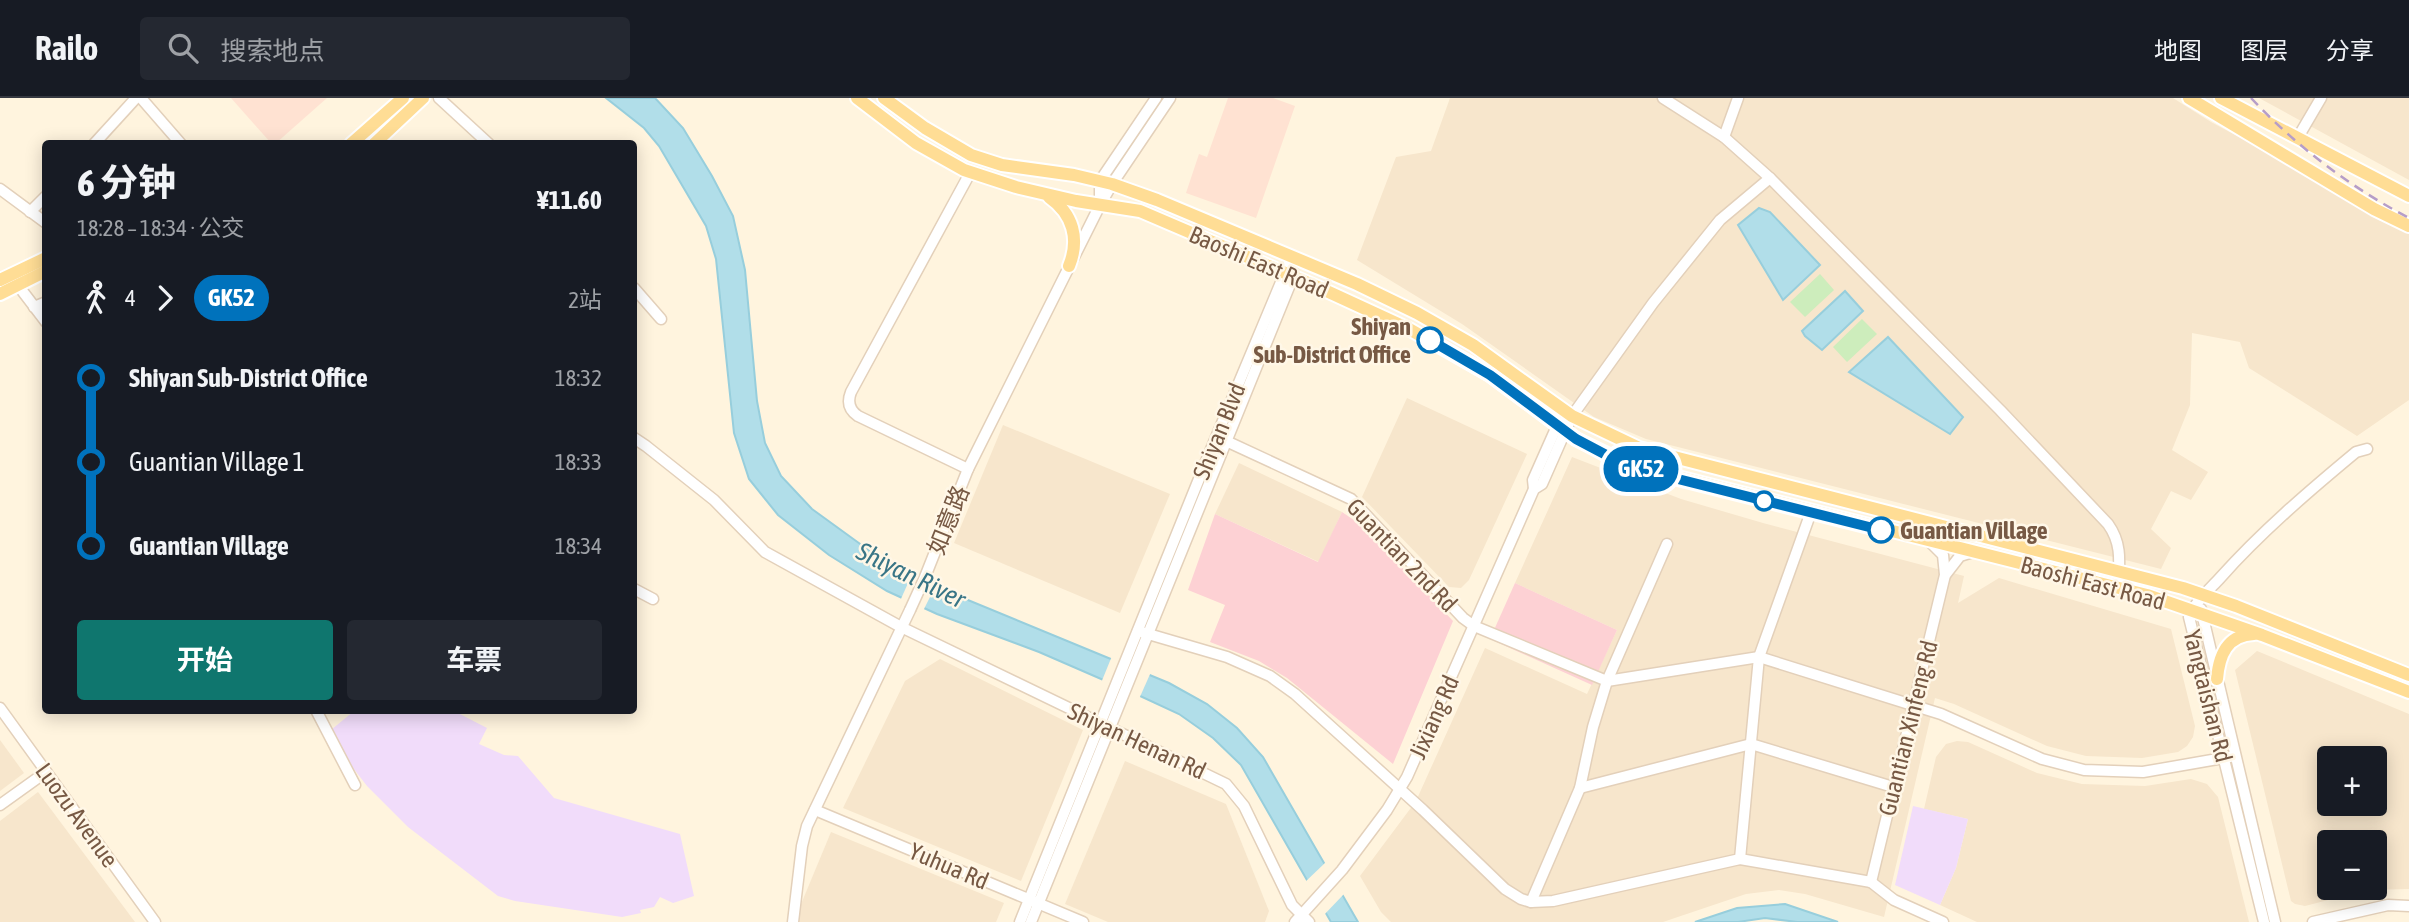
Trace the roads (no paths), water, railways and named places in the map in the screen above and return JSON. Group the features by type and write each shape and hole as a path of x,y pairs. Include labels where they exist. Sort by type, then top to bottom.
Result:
{"main road":[{"path":"356,140 403,98"},
{"path":"379,140 423,98"},
{"name":"Baoshi East Road","path":"857,98 931,153 970,173 998,183 1140,211 1289,275 1451,351 1490,375 1562,429 1610,457 1650,472 2118,588 2262,635 2409,692"},
{"name":"Baoshi East Road","path":"884,98 925,128 971,155 1002,164 1106,182 1293,256 1377,294 1446,329 1499,362 1572,416 1622,442 1657,454 2204,595 2409,675"},
{"path":"2189,98 2374,209 2409,226"},
{"path":"2221,98 2409,196"},
{"path":"1043,193 1058,203 1072,225 1074,250 1069,266"},
{"path":"0,280 42,260"},
{"path":"0,293 42,273"},
{"path":"2217,679 2221,655 2230,642 2241,636 2262,635"}],"street":[{"path":"98,140 136,98"},
{"path":"141,98 178,140"},
{"path":"439,98 485,140"},
{"path":"1106,182 1156,98"},
{"path":"1106,182 1170,98"},
{"path":"1663,98 1724,137 1770,178 2000,410 2108,524 2120,549 2118,588"},
{"path":"1724,137 1738,98"},
{"path":"2297,139 2321,98"},
{"path":"968,469 858,416 848,403 851,392 970,173"},
{"path":"1562,429 1653,303 1720,220 1770,178"},
{"name":"如意路","path":"793,922 802,846 815,810 925,577 968,469 1100,205 1106,182"},
{"path":"0,189 42,220"},
{"path":"30,212 42,200"},
{"name":"Shiyan Blvd","path":"1020,922 1034,902 1105,727 1114,689 1127,659 1143,633 1226,441 1289,275 1293,256"},
{"name":"Shiyan Blvd","path":"1105,727 1125,694 1137,663 1143,633 1289,275"},
{"path":"17,284 42,317"},
{"path":"637,291 662,319"},
{"path":"34,307 42,304"},
{"name":"Jixiang Rd","path":"1302,920 1312,902 1337,877 1400,789 1419,752 1535,489 1533,480 1562,429"},
{"name":"Shiyan Henan Rd","path":"637,440 714,500 765,552 901,627 1218,779 1232,790 1244,806 1292,905 1302,920"},
{"name":"Guantian 2nd Rd","path":"1226,441 1351,499 1463,618 1474,626 1607,681"},
{"path":"2204,595 2235,561 2295,504 2356,452 2367,449"},
{"path":"1740,859 1759,657 1811,512"},
{"path":"1928,541 1942,552 1945,575"},
{"path":"1531,902 1580,788 1593,727 1607,681 1667,544"},
{"path":"1945,575 1960,556 1975,552"},
{"name":"Guantian Xinfeng Rd","path":"1871,882 1945,575"},
{"path":"637,591 653,599"},
{"name":"Yangtaishan Rd","path":"2204,595 2197,612 2189,620 2264,922"},
{"name":"Yangtaishan Rd","path":"2197,612 2217,679 2275,922"},
{"path":"1143,633 1234,660 1270,676 1295,694 1400,789 1505,889 1531,902 1553,901 1740,859 1871,882 1894,900 1943,922"},
{"path":"1607,681 1759,657 1948,717 2042,759 2084,770 2143,772 2235,756"},
{"name":"Luozu Avenue","path":"0,708 155,922"},
{"path":"318,714 355,785"},
{"path":"1580,788 1751,744 1893,787"},
{"path":"0,805 46,772"},
{"name":"Yuhua Rd","path":"815,810 1083,922"},
{"name":"Shiyan Blvd","path":"1031,922 1034,902"},
{"path":"2314,922 2388,905 2409,906"}],"water":[{"name":"Shiyan River","path":"606,98 655,98 683,128 733,216 745,270 757,401 765,443 781,476 812,509 885,562 946,591 1169,683 1207,704 1237,728 1263,757 1358,922 1331,922 1241,765 1213,738 1179,714 1039,652 937,614 887,591 829,555 778,515 749,479 734,433 716,259 706,226 659,146 644,128"},
{"path":"1759,208 1770,212 1820,265 1783,300 1738,225"},
{"path":"1845,291 1863,311 1822,350 1802,331"},
{"path":"1888,337 1963,417 1950,434 1849,372"},
{"path":"1785,904 1838,922 1797,922 1765,918 1738,922 1695,922 1737,908"}],"railway":[{"path":"2251,98 2286,133 2325,164 2366,193 2409,218"}],"place":[{"name":"Shiyan Sub-District Office","path":"1430,340"},
{"name":"Guantian Village","path":"1881,530"}]}
